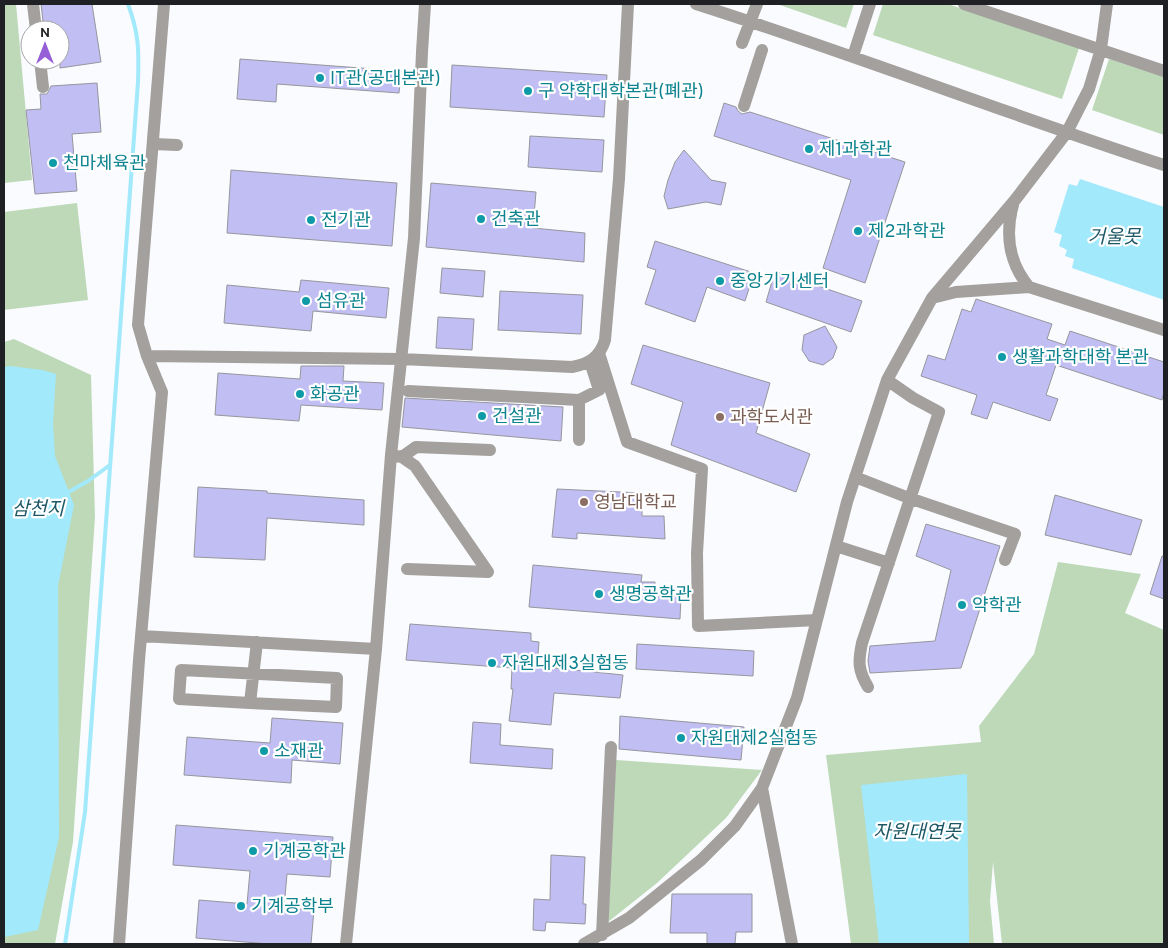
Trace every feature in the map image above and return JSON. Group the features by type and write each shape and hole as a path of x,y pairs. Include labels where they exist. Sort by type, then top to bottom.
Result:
{"street":[{"path":"33,4 35,20"},
{"path":"119,944 141,636 162,392 147,356 138,325 164,4"},
{"path":"346,944 396,456 400,359 414,238 425,4"},
{"path":"408,391 580,400 599,390 595,358 605,340 619,179 628,4"},
{"path":"696,4 853,56 1164,165"},
{"path":"742,43 757,4"},
{"path":"853,56 870,4"},
{"path":"964,4 1164,71"},
{"path":"584,944 629,918 661,894 720,843 736,826 762,788 797,698 855,477 887,380 932,298 1015,200 1067,132 1088,88 1101,49 1107,4"},
{"path":"744,106 762,50"},
{"path":"41,70 43,86"},
{"path":"154,144 177,145"},
{"path":"1015,200 1009,220 1009,244 1020,276 1029,287"},
{"path":"932,298 956,292 1029,287 1164,330"},
{"path":"147,356 400,359 572,367 595,358"},
{"path":"595,358 627,442 702,469 697,553 698,626 817,620"},
{"path":"868,686 860,673 859,660 862,643 939,412 913,398 887,380"},
{"path":"579,440 580,400"},
{"path":"396,456 416,447 490,450"},
{"path":"396,456 415,466 488,572 407,569"},
{"path":"855,477 909,498 1015,534 1005,560"},
{"path":"836,546 888,563"},
{"path":"141,636 376,648"},
{"path":"250,703 257,642"},
{"path":"181,670 337,678 336,707 250,703 179,700 181,670"},
{"path":"602,935 611,747"},
{"path":"762,788 792,944"}],"green space":[{"path":"4,4 16,4 20,70 22,70 32,180 4,183"},
{"path":"777,4 854,4 846,28"},
{"path":"883,4 948,4 1079,48 1062,99 873,35"},
{"path":"1109,59 1164,77 1164,135 1092,110"},
{"path":"77,203 88,300 4,310 4,212"},
{"name":"삼천지","path":"14,339 91,375 95,517 73,842 55,944 4,944 4,342"},
{"path":"1058,562 1141,574 1125,613 1164,630 1164,944 1002,944 993,862 990,901 994,944 851,944 826,755 981,742 979,726 1034,654"},
{"path":"616,760 762,770 726,818 657,883 608,922"}],"water":[{"name":"거울못","path":"1080,179 1164,207 1164,300 1072,268 1074,259 1065,256 1067,250 1059,246 1062,235 1054,232 1069,184 1077,186"},
{"name":"삼천지","path":"4,367 42,370 56,374 53,423 55,456 74,505 58,586 59,837 38,930 4,937"},
{"name":"자원대연못","path":"967,774 969,944 879,944 861,785"}],"building":[{"path":"41,4 92,4 101,62 70,67 70,20 43,20"},
{"name":"IT관(공대본관)","path":"240,59 401,71 399,93 277,84 276,102 237,99"},
{"name":"구 약학대학본관(폐관)","path":"452,65 607,75 604,117 450,107"},
{"name":"천마체육관","path":"97,83 101,132 72,134 77,191 35,194 26,110 41,109 40,94 47,94 51,86"},
{"name":"제1과학관","path":"724,103 736,107 742,114 750,112 905,162 865,283 823,268 851,180 714,136"},
{"path":"530,136 604,140 602,172 528,167"},
{"path":"684,150 711,180 726,183 721,205 706,202 668,209 664,196 668,180 675,162"},
{"name":"전기관","path":"231,170 397,183 392,246 227,233"},
{"name":"건축관","path":"431,183 536,192 533,228 585,233 584,262 426,247"},
{"name":"중앙기기센터","path":"655,241 754,273 745,301 707,287 695,322 645,304 656,270 647,267"},
{"path":"442,268 485,271 483,297 440,293"},
{"path":"775,271 862,301 851,332 766,302"},
{"name":"섬유관","path":"301,280 389,288 386,318 313,311 311,331 224,323 227,285 299,292"},
{"path":"500,291 583,295 581,334 498,330"},
{"name":"생활과학대학 본관","path":"976,299 1052,324 1047,339 1065,345 1070,331 1164,362 1164,392 1162,400 1056,365 1046,395 1058,399 1050,421 993,402 987,419 971,414 977,395 921,376 928,355 945,360 962,309 971,312"},
{"path":"438,317 474,319 472,350 436,348"},
{"path":"825,326 837,347 833,358 823,365 809,361 802,350 804,335"},
{"name":"과학도서관","path":"643,345 770,383 756,433 810,454 796,492 671,445 683,402 631,384"},
{"name":"화공관","path":"301,366 344,366 343,381 384,383 382,410 301,405 299,421 215,415 218,373 300,379"},
{"name":"건설관","path":"405,398 563,407 561,441 402,427"},
{"path":"198,487 364,500 364,525 267,518 265,560 194,557"},
{"path":"557,489 642,493 642,516 664,516 665,539 577,533 577,539 552,537"},
{"path":"1055,495 1142,520 1131,555 1045,535"},
{"name":"약학관","path":"926,524 1000,546 961,668 870,673 868,661 870,646 935,641 951,570 916,556"},
{"path":"1162,556 1164,556 1164,599 1150,594"},
{"name":"생명공학관","path":"533,565 642,575 641,582 655,582 655,592 681,596 680,619 529,607"},
{"name":"자원대제3실험동","path":"410,624 531,633 531,641 539,642 537,666 623,675 620,698 554,693 551,725 509,721 513,689 511,689 512,668 406,660"},
{"path":"637,644 754,651 753,676 636,669"},
{"name":"자원대제2실험동","path":"620,716 744,727 741,760 619,749"},
{"name":"소재관","path":"272,718 343,723 340,764 292,760 291,783 184,775 187,737 270,743"},
{"path":"473,722 501,724 500,745 553,749 552,769 470,763"},
{"path":"176,825 333,837 330,877 287,874 284,908 314,910 311,944 269,944 196,938 199,900 247,904 250,871 173,865"},
{"path":"551,855 585,857 583,904 586,904 585,924 546,922 545,931 533,930 534,899 550,900"},
{"path":"672,894 752,894 752,932 736,932 735,944 707,944 707,933 670,933"}],"waterway":[{"path":"65,944 85,812 138,82 138,42 128,4"},
{"path":"65,494 88,481 110,465"}],"place":[{"name":"IT관(공대본관)","path":"320,78"},
{"name":"구 약학대학본관(폐관)","path":"528,91"},
{"name":"제1과학관","path":"809,149"},
{"name":"천마체육관","path":"53,163"},
{"name":"건축관","path":"481,219"},
{"name":"전기관","path":"311,220"},
{"name":"제2과학관","path":"858,231"},
{"name":"중앙기기센터","path":"720,281"},
{"name":"섬유관","path":"306,301"},
{"name":"생활과학대학 본관","path":"1002,357"},
{"name":"화공관","path":"300,394"},
{"name":"건설관","path":"482,416"},
{"name":"과학도서관","path":"720,417"},
{"name":"영남대학교","path":"584,502"},
{"name":"생명공학관","path":"599,594"},
{"name":"약학관","path":"962,605"},
{"name":"자원대제3실험동","path":"492,663"},
{"name":"자원대제2실험동","path":"681,738"},
{"name":"소재관","path":"264,751"},
{"name":"기계공학관","path":"253,851"},
{"name":"기계공학부","path":"241,906"}]}
